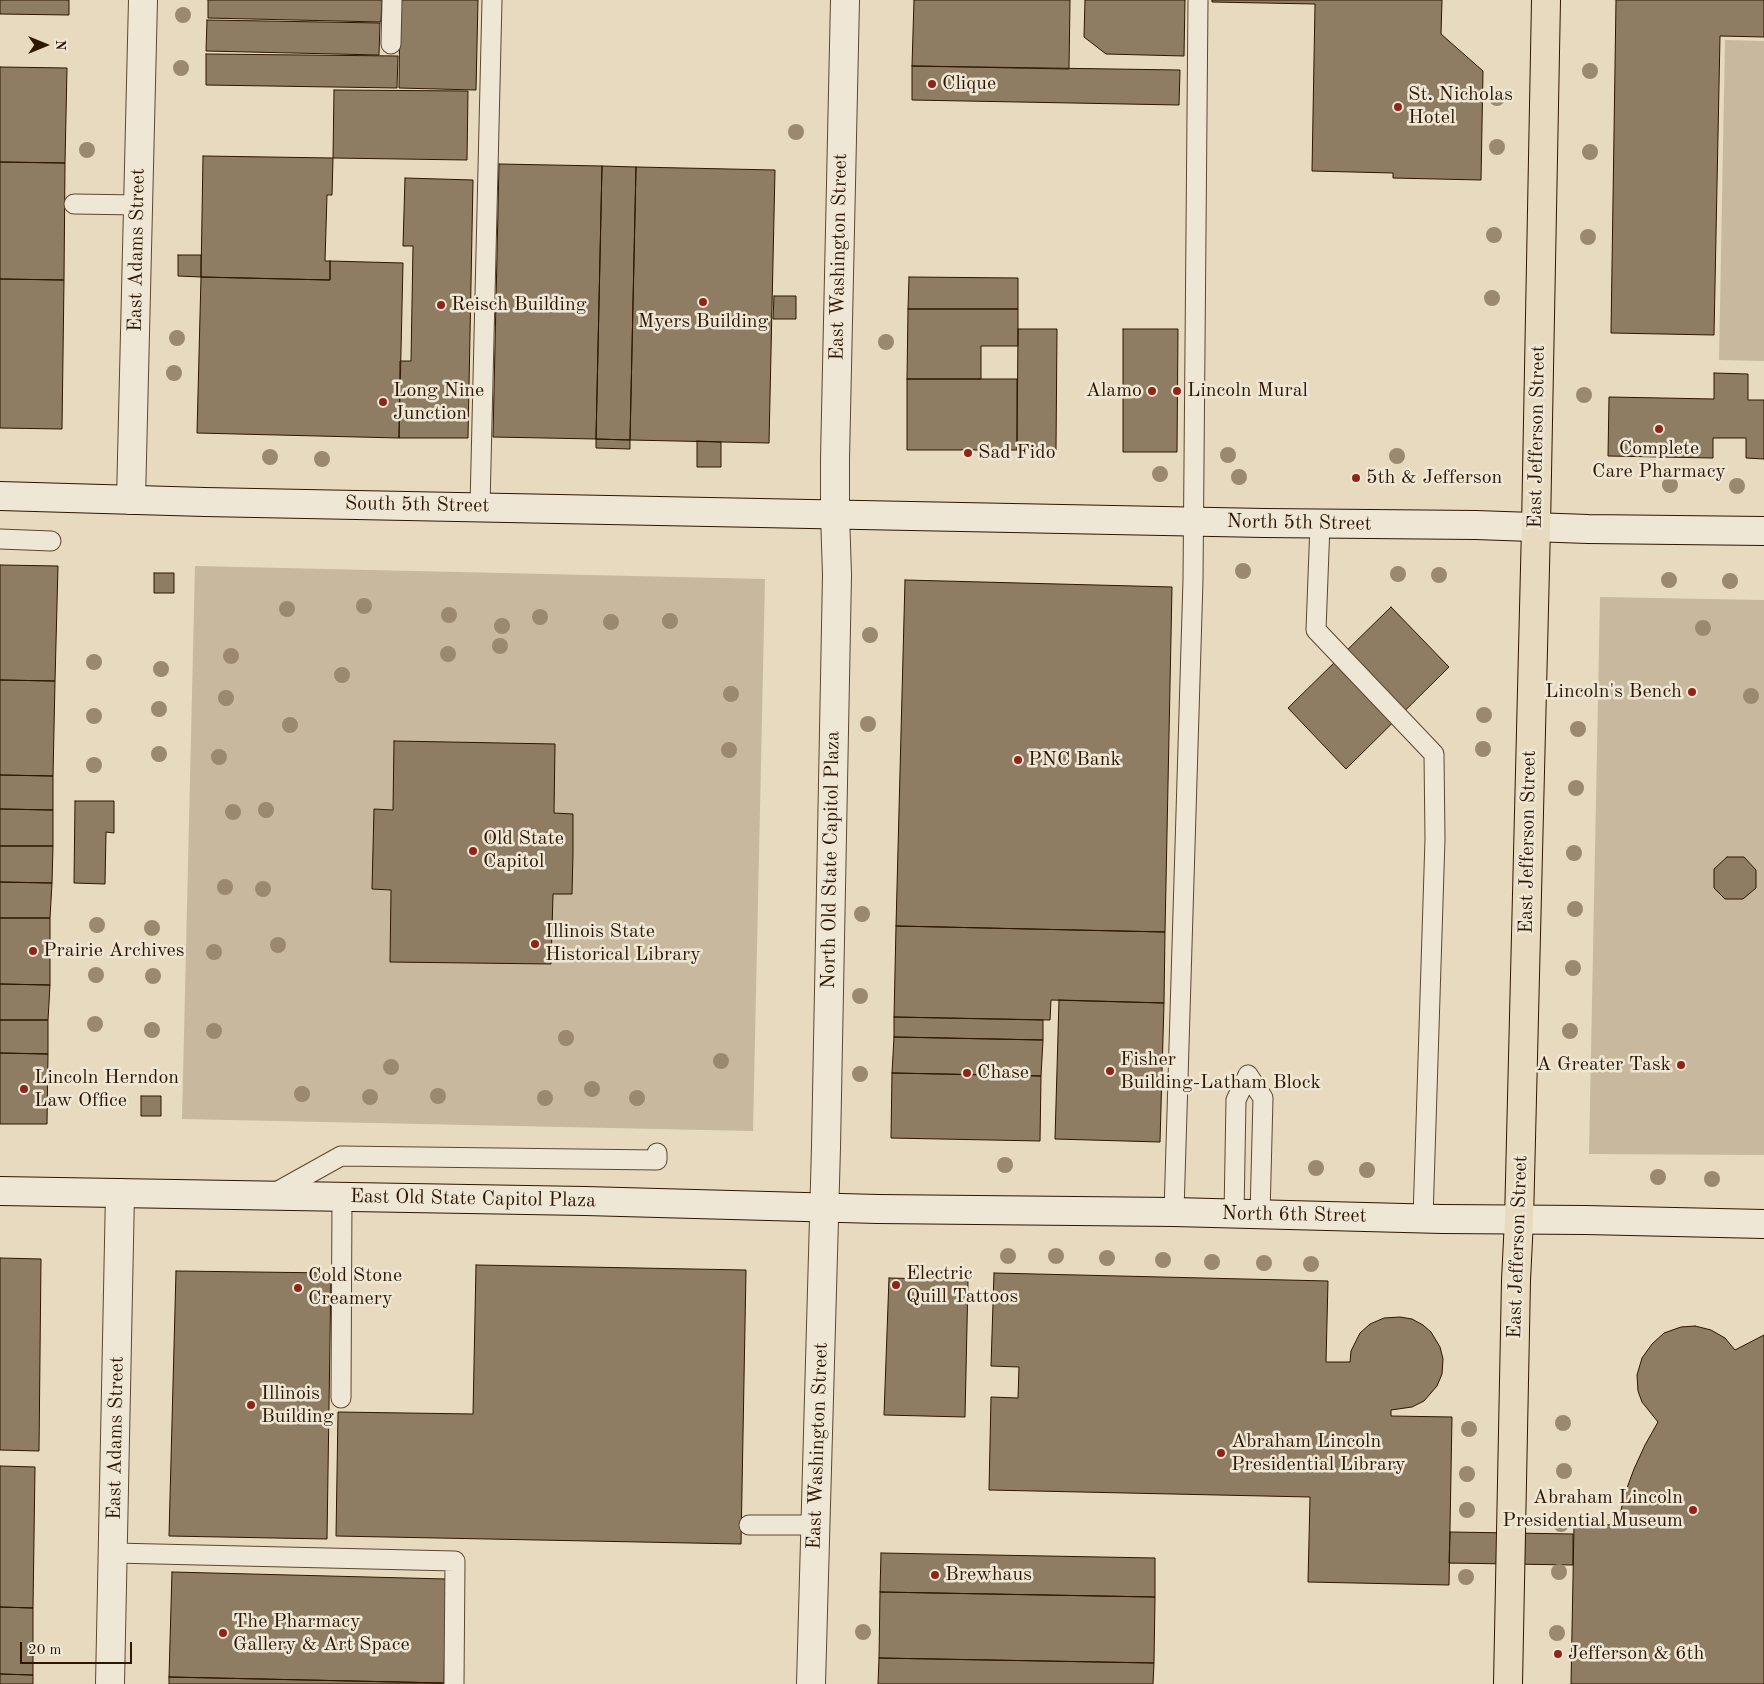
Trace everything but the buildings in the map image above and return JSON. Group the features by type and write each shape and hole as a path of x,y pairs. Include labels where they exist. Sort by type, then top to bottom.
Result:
{"main road":[{"name":"East Adams Street","path":"131,500 143,0"},
{"name":"East Washington Street","path":"835,514 844,0"},
{"name":"East Jefferson Street","path":"1508,1684 1516,1280 1536,527 1546,0"},
{"name":"South 5th Street","path":"0,496 835,514"},
{"name":"North 5th Street","path":"835,514 1764,531"},
{"name":"North Old State Capitol Plaza","path":"825,1207 837,575 835,514"},
{"name":"East Old State Capitol Plaza","path":"0,1191 825,1207"},
{"name":"East Adams Street","path":"110,1684 120,1193"},
{"name":"East Washington Street","path":"811,1684 825,1207"},
{"name":"North 6th Street","path":"825,1207 1764,1224"}],"lane":[{"path":"391,44 392,0"},
{"path":"480,506 492,0"},
{"path":"1174,1212 1194,521 1198,0"},
{"path":"74,204 139,205"},
{"path":"1320,524 1316,630 1434,754 1435,839 1423,1218"},
{"path":"0,539 51,541"},
{"path":"1248,1075 1262,1098 1247,1214 1236,1100 1248,1075"},
{"path":"270,1195 341,1156 657,1160 657,1153"},
{"path":"341,1398 342,1197"},
{"path":"749,1525 815,1525"},
{"path":"114,1553 455,1561 454,1684"}],"shaded area":[{"path":"1725,40 1764,41 1764,361 1719,360"},
{"path":"195,566 765,579 753,1131 182,1119"},
{"path":"1600,597 1764,600 1764,1155 1589,1154"}],"place":[{"name":"Clique","path":"932,84"},
{"name":"St. Nicholas Hotel","path":"1398,107"},
{"name":"Myers Building","path":"703,302"},
{"name":"Reisch Building","path":"441,305"},
{"name":"Alamo","path":"1152,391"},
{"name":"Lincoln Mural","path":"1177,391"},
{"name":"Long Nine Junction","path":"383,402"},
{"name":"Complete Care Pharmacy","path":"1659,429"},
{"name":"Sad Fido","path":"968,453"},
{"name":"5th & Jefferson","path":"1356,478"},
{"name":"Lincoln's Bench","path":"1692,692"},
{"name":"PNC Bank","path":"1018,760"},
{"name":"Old State Capitol","path":"473,851"},
{"name":"Illinois State Historical Library","path":"535,944"},
{"name":"Prairie Archives","path":"33,951"},
{"name":"A Greater Task","path":"1681,1065"},
{"name":"Fisher Building-Latham Block","path":"1110,1071"},
{"name":"Chase","path":"967,1073"},
{"name":"Lincoln Herndon Law Office","path":"24,1089"},
{"name":"Electric Quill Tattoos","path":"896,1285"},
{"name":"Cold Stone Creamery","path":"298,1288"},
{"name":"Illinois Building","path":"251,1405"},
{"name":"Abraham Lincoln Presidential Library","path":"1221,1453"},
{"name":"Abraham Lincoln Presidential Museum","path":"1693,1510"},
{"name":"Brewhaus","path":"935,1575"},
{"name":"The Pharmacy Gallery & Art Space","path":"223,1633"},
{"name":"Jefferson & 6th","path":"1558,1654"}]}
